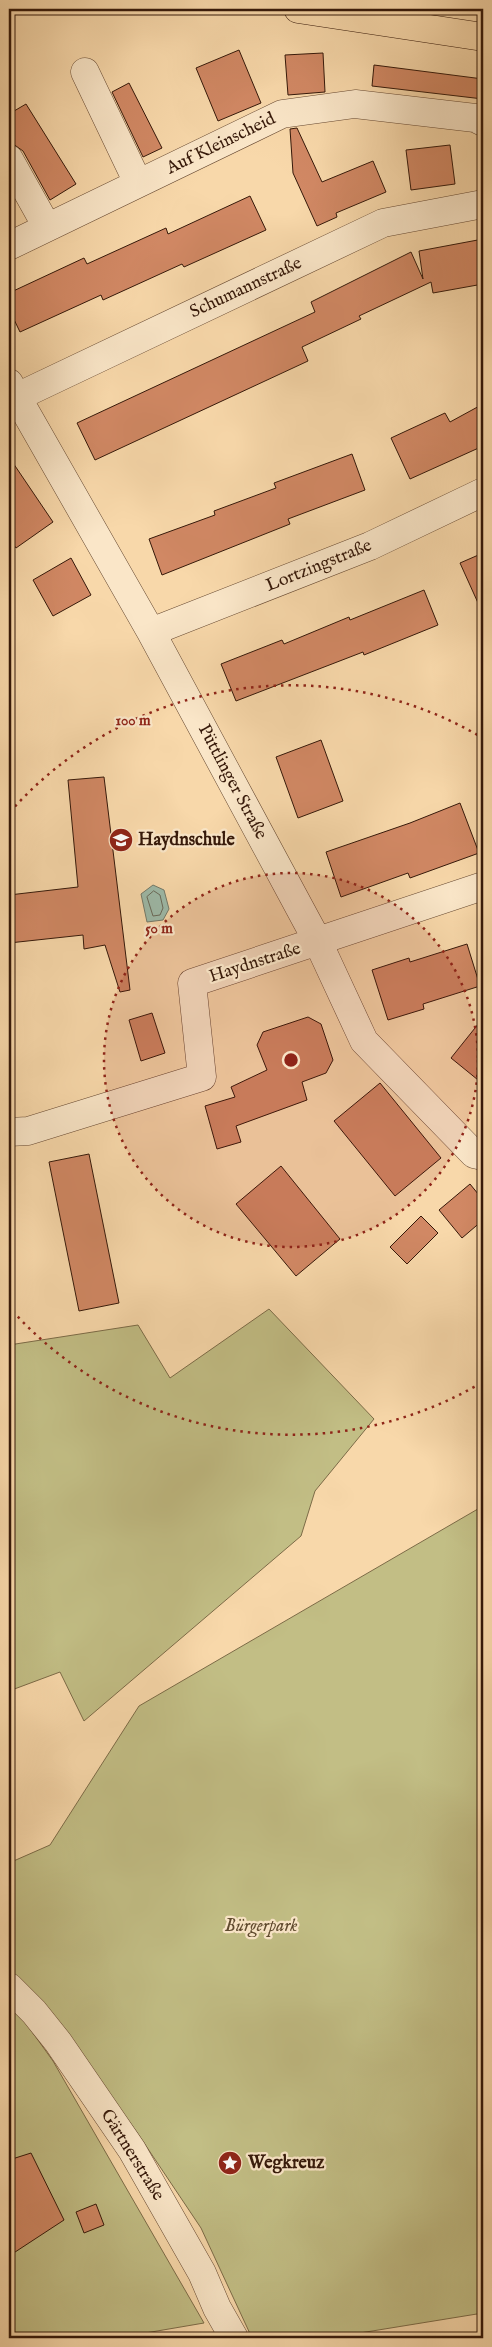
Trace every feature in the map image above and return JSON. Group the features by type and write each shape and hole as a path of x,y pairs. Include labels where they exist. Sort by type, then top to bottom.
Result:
{"main road":[{"path":"298,9 483,37"}],"street":[{"path":"84,72 138,184"},
{"name":"Auf Kleinscheid","path":"9,246 282,114 355,104 475,118 483,122"},
{"path":"9,159 47,227"},
{"name":"Schumannstraße","path":"13,390 383,223 483,204"},
{"name":"Püttlinger Straße","path":"13,390 151,632 318,942 364,1041 474,1154 483,1156"},
{"name":"Lortzingstraße","path":"151,632 370,546 483,492"},
{"name":"Haydnstraße","path":"9,1132 28,1131 202,1077 192,983 483,886"},
{"name":"Gärtnerstraße","path":"9,1987 34,2012 58,2042 132,2150 202,2273 217,2308 234,2338"}],"green space":[{"path":"269,1309 374,1419 315,1491 301,1536 84,1721 60,1672 9,1691 9,1345 138,1325 170,1378"},
{"name":"Bürgerpark","path":"483,1506 483,2313 329,2338 252,2338 201,2228 136,2131 64,2031 9,1984 9,1863 50,1845 139,1706"},
{"path":"9,2005 20,2015 53,2061 204,2323 116,2338 9,2338"}],"water":[{"path":"153,885 164,890 169,909 163,920 147,922 141,894"}],"building":[{"path":"239,50 261,103 218,121 196,68"},
{"path":"323,53 325,92 288,95 285,55"},
{"path":"374,65 483,79 483,99 372,86"},
{"path":"129,83 162,148 143,157 112,92"},
{"path":"26,104 76,184 50,200 23,151 9,141 9,114"},
{"path":"297,128 322,182 373,161 386,192 336,213 337,217 317,226 293,173 290,129"},
{"path":"450,145 455,184 411,190 406,150"},
{"path":"250,196 266,230 184,267 182,264 103,300 101,295 20,332 9,309 9,293 84,258 87,264 166,228 168,234"},
{"path":"483,239 483,284 433,293 431,282 359,316 361,319 302,347 308,361 95,460 77,423 315,312 311,302 411,252 423,279 419,251"},
{"path":"483,404 483,446 410,479 391,438 445,413 450,422"},
{"path":"352,454 365,490 288,519 290,524 162,575 149,539 215,515 214,511 276,488 274,483"},
{"path":"9,457 53,522 16,548 9,538"},
{"path":"483,553 483,614 460,563"},
{"path":"71,558 91,595 53,616 33,580"},
{"path":"424,590 438,625 364,655 363,652 236,701 221,664 282,640 284,644 349,617 350,620"},
{"path":"321,740 343,801 298,818 276,757"},
{"path":"104,777 130,990 120,992 105,945 84,949 83,935 9,943 9,895 78,887 68,780"},
{"path":"460,803 479,853 410,878 408,873 341,897 326,852 410,823"},
{"path":"467,944 480,986 423,1004 424,1009 388,1020 372,970 409,958 410,962"},
{"path":"152,1013 165,1053 141,1061 129,1020"},
{"path":"308,1017 321,1024 333,1060 326,1073 302,1082 307,1100 236,1126 241,1142 217,1149 205,1106 235,1097 231,1087 267,1070 257,1045 263,1032"},
{"path":"483,1018 483,1084 451,1058"},
{"path":"380,1083 441,1158 395,1196 334,1121"},
{"path":"89,1154 119,1303 79,1311 49,1162"},
{"path":"281,1166 340,1239 296,1276 236,1204"},
{"path":"470,1184 483,1200 483,1220 462,1238 439,1210"},
{"path":"421,1216 438,1233 407,1264 390,1247"},
{"path":"31,2153 64,2220 9,2256 9,2160"},
{"path":"96,2204 104,2225 84,2233 76,2212"}],"place":[{"name":"Haydnschule","path":"121,840"},
{"name":"Wegkreuz","path":"230,2163"}]}
